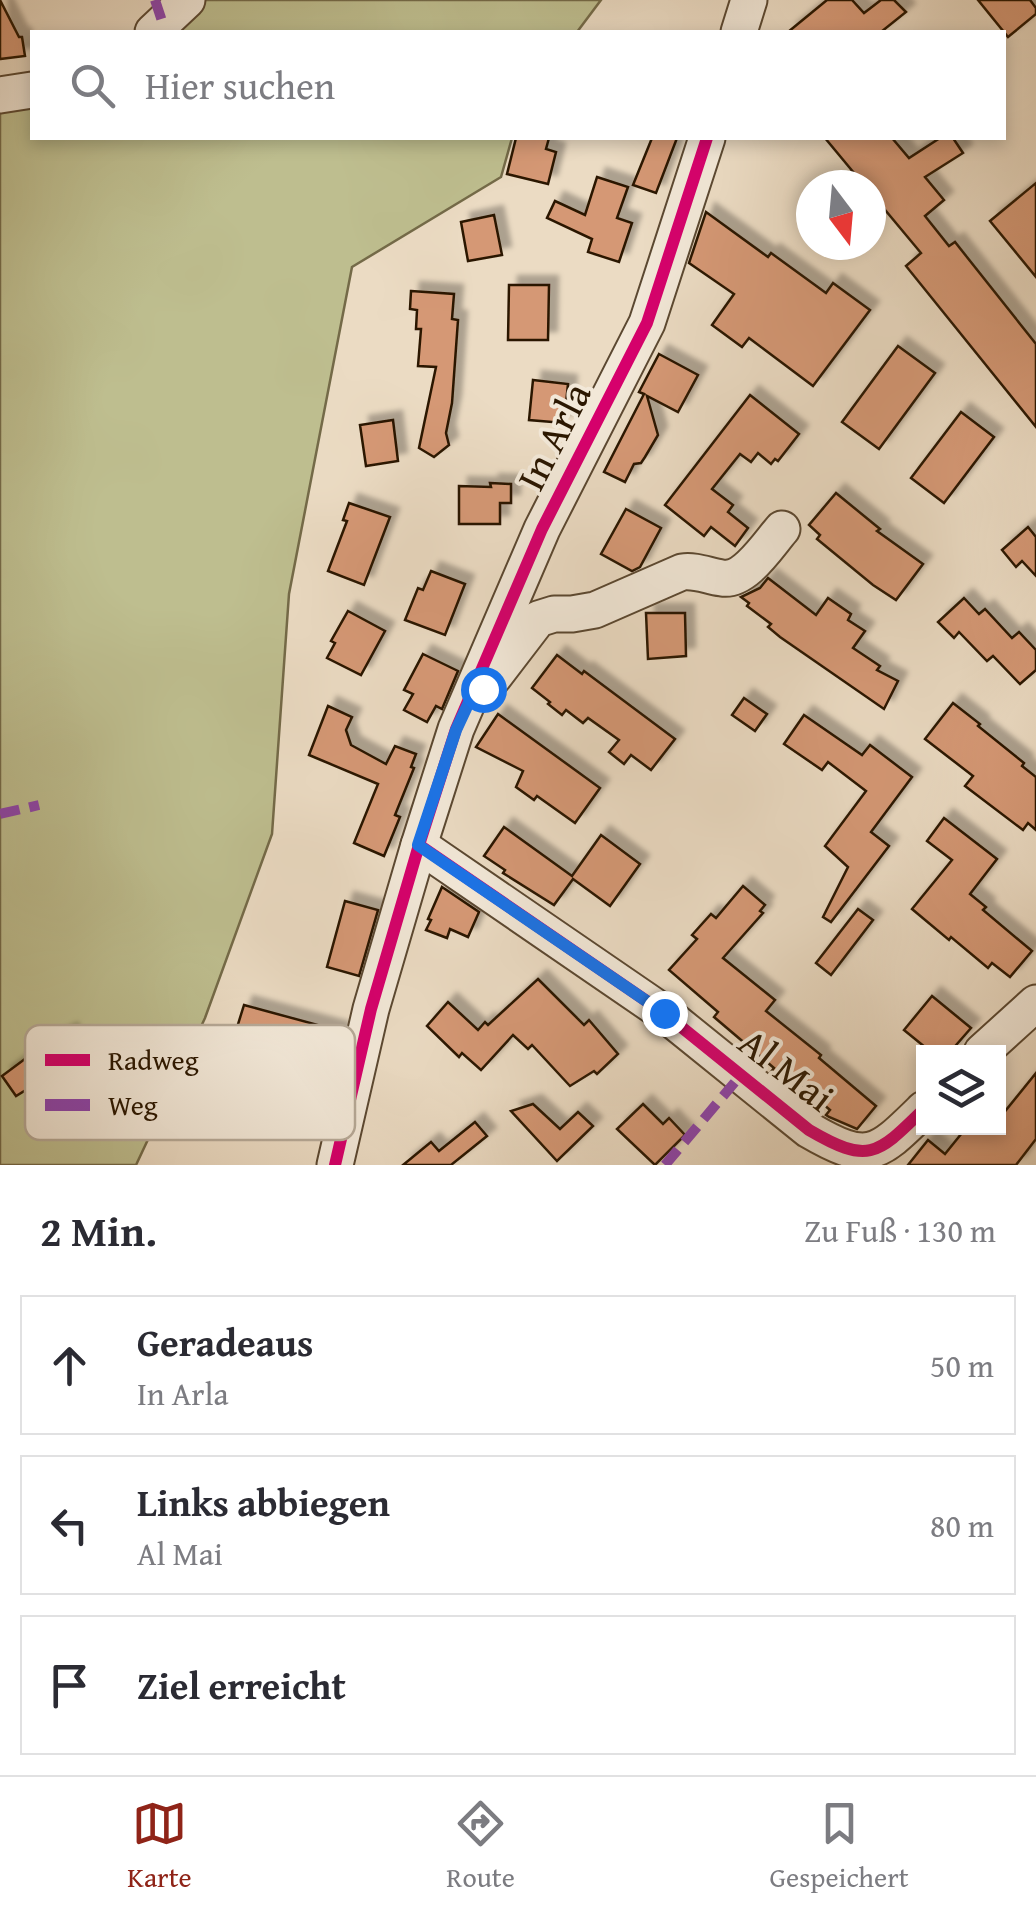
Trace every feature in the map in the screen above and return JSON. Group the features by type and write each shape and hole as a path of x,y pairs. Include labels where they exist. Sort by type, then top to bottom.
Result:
{"street":[{"path":"155,30 188,0"},
{"path":"740,30 748,0"},
{"path":"0,95 30,90"},
{"name":"In Arla","path":"355,1078 370,1010 445,762 542,529 646,323 706,140"},
{"path":"470,700 497,674 538,619 595,610 682,572 724,579 737,577 782,528"},
{"name":"Al Mai","path":"418,845 664,1013 809,1130 832,1144 856,1152 874,1150 916,1117"},
{"path":"990,1045 1036,1002"},
{"name":"In Arla","path":"336,1165 341,1140"}],"green space":[{"path":"187,0 601,0 578,30 155,30"},
{"path":"30,90 30,140 511,140 501,177 352,267 289,594 272,834 202,1025 25,1025 25,1140 148,1140 136,1165 0,1165 0,95"}],"building":[{"path":"0,0 22,37 25,56 0,59"},
{"path":"827,0 852,0 864,13 881,0 894,0 906,12 884,30 790,30"},
{"path":"978,0 1030,0 1036,14 1008,37"},
{"path":"516,140 548,140 546,149 556,152 548,184 507,174"},
{"path":"651,140 676,140 656,193 633,185"},
{"path":"827,140 894,140 909,158 937,140 954,140 963,153 925,177 944,200 925,216 949,246 955,242 1036,344 1036,427 906,266 921,253 886,211 886,170 852,170"},
{"path":"597,177 628,187 617,218 632,223 619,262 588,252 592,239 547,218 555,201 585,215"},
{"path":"1036,183 1036,277 990,221"},
{"path":"706,212 826,293 833,283 870,310 813,386 749,338 742,347 712,325 734,294 689,263"},
{"path":"494,215 502,255 468,261 461,222"},
{"path":"509,285 549,285 548,340 508,340"},
{"path":"411,291 454,294 452,319 458,320 446,433 449,445 434,457 419,448 436,367 418,366 421,329 416,329 417,310 410,309"},
{"path":"898,346 935,373 879,449 842,422"},
{"path":"659,354 698,375 678,412 647,396 658,435 625,482 604,472 644,394 639,392"},
{"path":"533,380 568,384 564,423 529,420"},
{"path":"750,395 799,434 778,461 775,459 771,464 758,453 751,462 740,454 712,489 733,505 728,512 748,528 735,546 711,527 704,536 665,505"},
{"path":"961,412 994,437 944,503 911,478"},
{"path":"393,420 398,461 366,466 360,425"},
{"path":"490,483 511,484 511,503 500,503 500,524 459,524 459,486 491,487"},
{"path":"836,493 880,529 877,531 923,564 896,600 817,539 820,535 809,525"},
{"path":"349,503 390,517 364,585 328,571 347,521 343,520"},
{"path":"626,509 661,528 640,567 632,571 601,554"},
{"path":"1028,527 1036,537 1036,576 1022,561 1016,567 1002,550"},
{"path":"431,571 465,584 445,635 405,620 418,588 423,590"},
{"path":"768,578 816,615 828,598 851,614 848,620 865,631 853,648 880,666 877,670 898,681 884,709 780,637 768,627 771,624 747,606 749,603 741,597 760,588"},
{"path":"964,598 979,614 985,609 1012,638 1019,632 1036,650 1036,670 1020,684 993,656 987,661 959,632 954,638 938,622"},
{"path":"348,611 385,631 361,675 327,658 335,643 331,641"},
{"path":"646,613 685,613 686,656 648,659"},
{"path":"423,654 458,671 442,709 436,706 427,722 404,710 413,694 404,690"},
{"path":"557,655 675,739 651,770 631,755 624,764 609,752 619,740 588,718 583,723 566,710 562,715 532,688"},
{"path":"744,698 767,714 755,731 732,715"},
{"path":"953,703 1036,777 1036,830 1028,823 1023,830 965,786 973,776 925,739"},
{"path":"328,706 352,717 346,730 351,745 386,764 395,746 416,754 395,815 400,817 384,856 354,843 378,784 309,755"},
{"path":"498,714 600,788 575,823 537,796 534,800 516,787 523,771 476,747"},
{"path":"804,715 862,755 870,745 912,777 871,832 889,846 831,922 823,917 848,867 825,846 866,791 828,762 822,770 784,744"},
{"path":"944,818 997,859 970,894 1032,951 1010,977 992,963 988,968 912,909 952,860 927,841"},
{"path":"504,827 572,876 601,835 640,864 610,906 573,879 554,905 503,873 505,870 484,856"},
{"path":"743,886 765,905 760,911 763,913 723,958 775,1000 766,1011 876,1106 857,1129 826,1115 830,1110 801,1085 796,1092 771,1072 774,1068 714,1017 718,1012 669,970 697,939 692,935 711,914 716,918"},
{"path":"442,887 479,912 468,937 450,929 447,938 426,930"},
{"path":"345,901 378,910 359,976 327,967"},
{"path":"858,909 873,920 831,975 816,963"},
{"path":"538,979 584,1025 589,1020 618,1054 597,1074 594,1071 570,1086 532,1045 528,1049 513,1035 481,1070 462,1053 459,1057 427,1026 448,1002 478,1030"},
{"path":"932,996 971,1028 956,1045 922,1045 904,1030"},
{"path":"244,1005 318,1025 238,1025"},
{"path":"25,1059 25,1090 16,1096 2,1076"},
{"path":"1036,1073 1036,1139 1016,1165 908,1165 928,1140 945,1154 960,1135 1006,1135 1006,1110"},
{"path":"533,1104 560,1129 578,1112 593,1126 557,1161 511,1111"},
{"path":"643,1104 663,1124 669,1118 685,1135 655,1165 617,1129"},
{"path":"475,1122 487,1136 451,1165 403,1165 431,1142 439,1151"}],"marked path":[{"path":"155,0 163,24"},
{"path":"0,814 39,805"},
{"path":"665,1165 740,1076"}],"cycle path":[{"path":"355,1078 371,1009 456,729 542,529 647,323 706,140"},
{"path":"419,845 664,1013 809,1130 829,1141 859,1151 871,1150 895,1137 916,1117"},
{"path":"335,1165 341,1140"}],"route":[{"path":"483,689 470,700 456,730 418,845 664,1013"}]}
